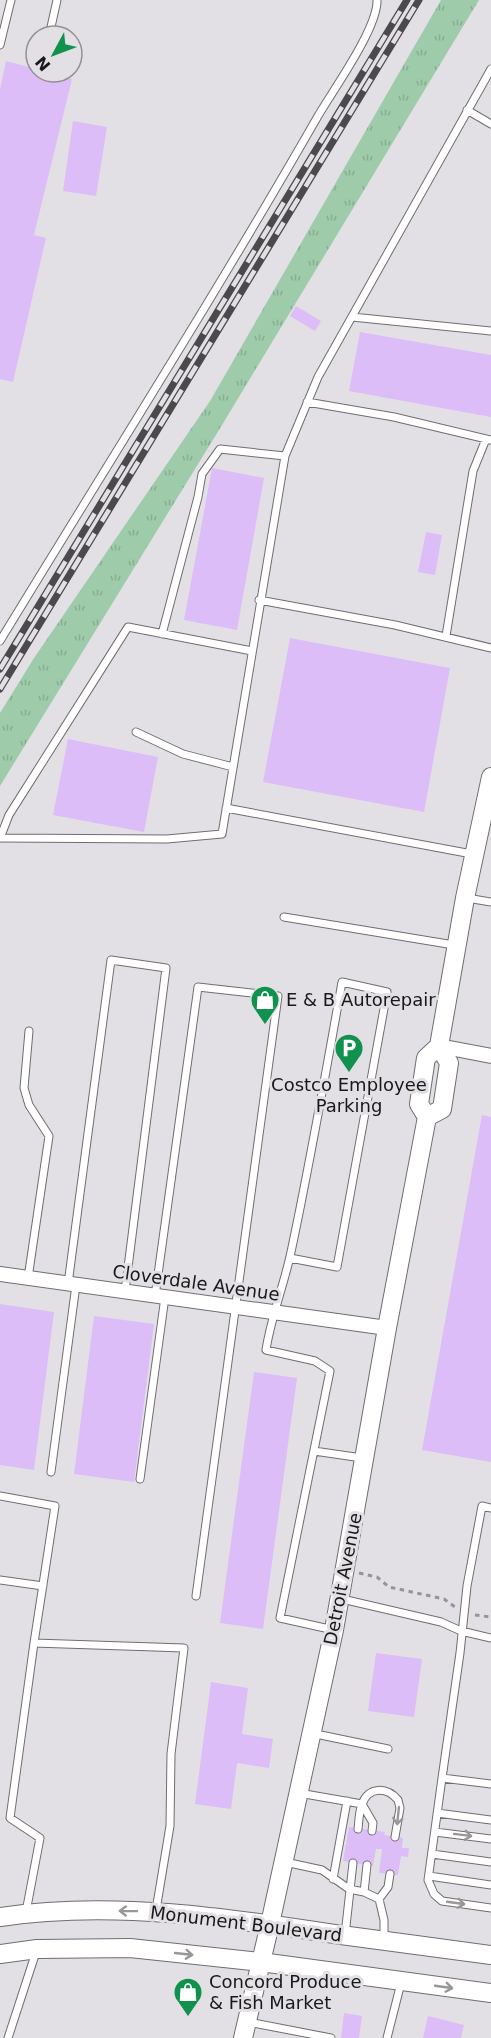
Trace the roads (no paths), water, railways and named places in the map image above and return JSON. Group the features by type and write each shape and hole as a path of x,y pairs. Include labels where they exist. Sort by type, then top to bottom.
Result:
{"street":[{"name":"Detroit Avenue","path":"245,2030 334,1630 427,1117 442,1109 449,1063 440,1046 465,898 491,777"},
{"path":"440,1046 491,1056"},
{"name":"Cloverdale Avenue","path":"0,1274 387,1328"},
{"name":"Monument Boulevard","path":"0,1917 26,1913 133,1911 270,1924 491,1955"},
{"name":"Monument Boulevard","path":"0,1954 37,1949 130,1948 261,1962 491,1993"}],"lane":[{"path":"0,45 11,0"},
{"path":"52,24 57,0"},
{"path":"0,641 245,243 333,90 367,36 377,0"},
{"path":"252,651 128,627 9,815 0,838 167,839 222,834 285,456 318,377 491,69"},
{"path":"467,110 491,124"},
{"path":"352,317 491,332"},
{"path":"307,402 394,417 488,439 473,471 446,636"},
{"path":"162,633 202,474 220,449 285,456"},
{"path":"260,600 357,617 491,648"},
{"path":"136,732 183,754 233,767"},
{"path":"226,808 474,854"},
{"path":"465,898 491,902"},
{"path":"284,917 457,945"},
{"path":"51,1472 111,960 166,968 125,1291"},
{"path":"290,1258 337,1267 387,992 342,982 290,1258 276,1312 270,1325 266,1350 315,1361 330,1371 280,1618 334,1630"},
{"path":"140,1479 198,987 278,996 196,1596"},
{"path":"28,1278 49,1136 29,1105 24,1088 29,1030"},
{"path":"314,1451 364,1458"},
{"path":"0,1496 55,1506 10,1818 40,1838 26,1913 0,1910"},
{"path":"491,1508 482,1506 463,1610 460,1653 429,1876 430,1887 442,1901 491,1908"},
{"path":"0,1580 43,1586"},
{"path":"339,1599 441,1622 461,1631 491,1638"},
{"path":"34,1643 184,1648 171,1754 170,1826 156,1913"},
{"path":"312,1733 388,1749"},
{"path":"441,1778 491,1784"},
{"path":"358,1829 362,1804 369,1794 380,1789 393,1794 398,1800 395,1837"},
{"path":"299,1793 362,1804 373,1823 372,1831"},
{"path":"333,1879 347,1801"},
{"path":"437,1813 491,1820"},
{"path":"435,1832 491,1839"},
{"path":"432,1854 491,1862"},
{"path":"284,1861 322,1870 349,1889 364,1892 379,1899"},
{"path":"345,1935 353,1863"},
{"path":"364,1892 368,1865"},
{"path":"379,1899 388,1887 390,1874"},
{"path":"429,1876 491,1885"},
{"path":"379,1899 384,1920 384,1940"},
{"path":"8,2038 37,1949"},
{"path":"387,2038 401,1981"},
{"path":"245,2030 331,2038"}],"railway":[{"path":"0,669 407,0"},
{"path":"0,689 419,0"}],"place":[{"name":"E & B Autorepair","path":"265,1026"},
{"name":"Costco Employee Parking","path":"349,1074"},
{"name":"Concord Produce & Fish Market","path":"188,2018"}]}
